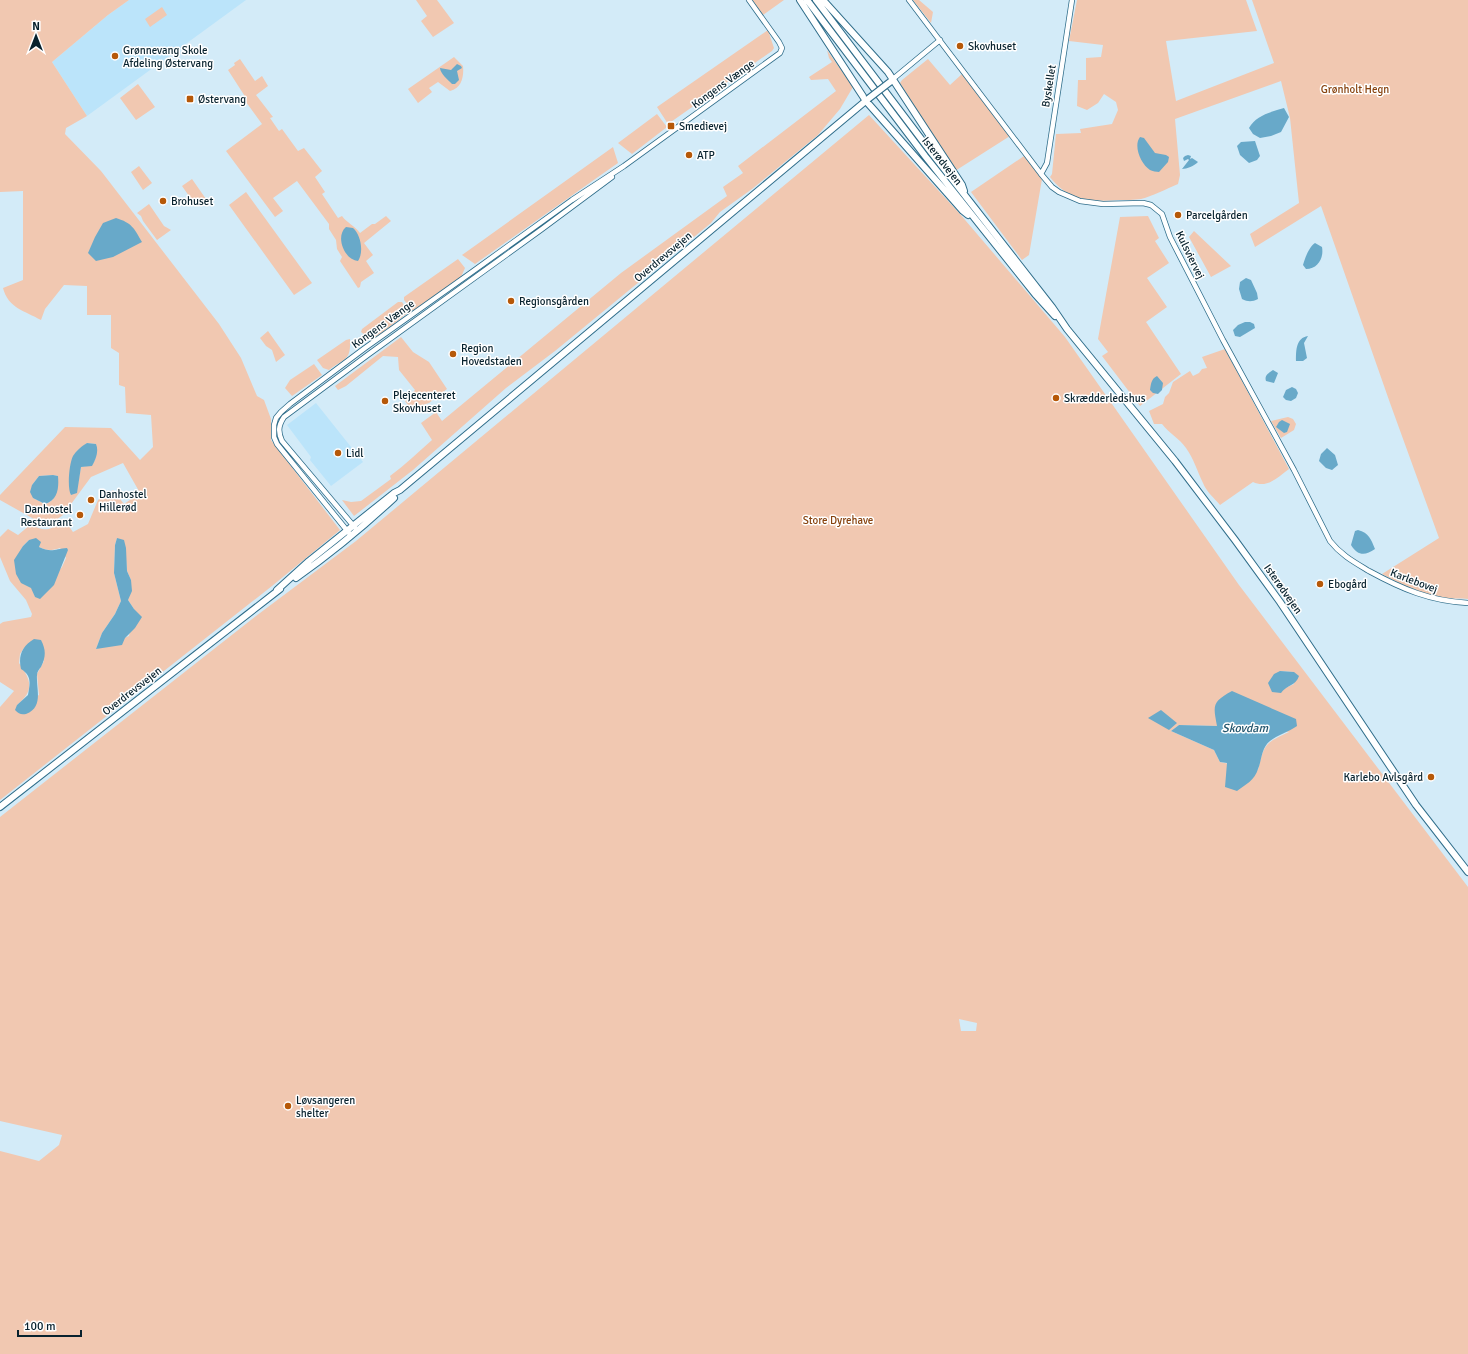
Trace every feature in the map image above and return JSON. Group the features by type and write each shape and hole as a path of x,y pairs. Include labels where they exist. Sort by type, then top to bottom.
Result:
{"main road":[{"path":"800,0 867,100 963,211 977,222"},
{"name":"Isterødvejen","path":"807,0 977,222 1035,294 1067,329 1175,461 1235,540 1280,602 1416,805 1468,872"},
{"name":"Isterødvejen","path":"816,0 966,198 1052,307 1067,329"},
{"path":"823,0 892,80 962,185 966,198"},
{"name":"Overdrevsvejen","path":"0,807 277,590 309,561 377,514 400,490 892,80"}],"street":[{"name":"Kongens Vænge","path":"349,533 277,444 273,431 276,418 290,404 365,348 572,200 624,166 780,53 782,48 779,42 749,0"},
{"name":"Kulsviervej","path":"909,0 1041,174 1059,192 1080,201 1103,204 1143,203 1151,205 1162,214 1170,237 1223,340 1294,470 1330,541 1337,550 1349,559 1378,576"},
{"name":"Byskellet","path":"1041,174 1047,163 1072,0"},
{"name":"Overdrevsvejen","path":"892,80 940,40"},
{"name":"Kongens Vænge","path":"355,528 282,441 278,430 284,417 595,190 624,166"},
{"name":"Karlebovej","path":"1378,576 1427,598 1447,602 1468,603"}],"shaded area":[{"name":"Grønnevang Skole Afdeling Østervang","path":"129,0 246,0 87,116 52,62 108,15"},
{"path":"316,403 363,462 331,486 310,460 311,457 287,425"}],"green space":[{"path":"0,0 129,0 108,15 52,62 87,116 66,128 65,134 101,171 219,324 241,358 257,396 264,400 271,419 271,440 340,530 272,586 0,800 0,707 14,691 0,682 0,624 3,622 31,617 32,614 26,600 10,581 0,557 0,537 8,529 18,535 30,525 46,529 52,528 61,523 68,525 73,532 88,524 98,500 113,490 124,504 140,493 123,463 91,477 63,515 53,522 41,523 0,500 0,495 65,427 111,428 140,460 153,447 151,415 126,413 125,387 119,385 119,353 111,348 111,315 87,315 87,286 64,285 45,309 41,320 13,305 5,295 3,288 23,280 23,191 0,192","holes":["87,443 96,444 96,457 94,462 92,465 81,467 78,483 71,495 71,468 77,451","39,476 58,476 55,497 45,504 33,498 32,485","117,538 126,560 127,571 131,580 128,600 134,609 129,636 96,649 102,633 115,614 121,601 114,573 115,545","29,540 43,549 50,550 60,548 66,558 62,567 35,597 20,552","24,648 44,661 37,674 39,695 17,705 23,700 29,690 28,680 19,663 20,654"]},
{"path":"416,0 437,0 454,23 433,37 421,21 427,16"},
{"path":"752,0 784,0 763,15"},
{"path":"913,0 919,0 933,12 931,23"},
{"name":"Grønholt Hegn","path":"1077,0 1246,0 1257,31 1166,41 1176,101 1274,63 1252,0 1468,0 1468,599 1446,598 1429,595 1405,586 1382,574 1439,538 1321,206 1255,247 1250,234 1299,203 1290,118 1281,81 1175,119 1180,175 1178,184 1141,199 1099,201 1072,195 1064,191 1050,177 1052,174 1056,134 1081,133 1080,129 1112,124 1118,110 1116,102 1104,94 1098,103 1087,110 1077,106 1078,80 1086,80 1086,58 1101,57 1103,45 1069,41"},
{"path":"162,7 167,15 150,27 145,19"},
{"path":"768,30 774,48 772,51 668,124 657,107"},
{"path":"827,50 853,87 840,109 818,135 752,189 720,212 711,223 555,351 506,388 413,470 354,516 342,500 351,502 361,501 391,479 390,476 432,440 421,423 436,412 442,421 621,273 727,196 723,187 743,173 738,166 836,91 828,79 811,80 809,77 832,62 829,58"},
{"path":"454,57 463,66 463,74 460,84 450,91 438,82 429,88 432,92 418,103 408,89"},
{"path":"240,59 255,81 262,76 268,86 256,95 273,117 270,118 279,131 282,129 298,151 304,148 322,171 315,177 325,192 322,194 338,218 342,216 360,233 386,216 391,221 364,243 373,255 366,261 374,273 361,282 360,287 358,288 340,261 342,257 337,249 336,240 329,229 329,224 297,181 273,198 283,211 275,217 226,151 262,124 246,102 246,98 228,70"},
{"path":"928,59 950,85 962,74 1010,136 955,171 900,83"},
{"path":"138,84 155,107 136,120 120,98"},
{"path":"657,114 667,127 632,154 618,143"},
{"name":"Store Dyrehave","path":"869,115 960,214 1065,337 1239,585 1468,887 1468,1354 0,1354 0,1151 39,1161 59,1145 62,1135 0,1121 0,817 256,616 356,541","holes":["1280,671 1294,672 1294,684 1283,689","1179,725 1217,726 1289,732 1267,745 1264,749 1258,770 1220,762 1214,750 1171,731","959,1019 977,1023 976,1031 961,1031"]},
{"path":"613,147 618,163 475,264 462,255"},
{"path":"1024,156 1042,179 1029,255 1022,260 971,192"},
{"path":"139,166 152,183 143,190 131,172"},
{"path":"192,179 206,199 196,206 182,186"},
{"path":"246,192 312,283 294,295 229,205"},
{"path":"149,204 164,226 171,230 157,240 141,216 137,213"},
{"path":"1148,216 1159,238 1155,241 1169,263 1147,278 1167,307 1146,322 1181,374 1140,406 1102,356 1108,352 1098,339 1120,217"},
{"path":"1194,231 1231,266 1211,277 1189,237"},
{"path":"458,259 465,268 461,277 413,311 404,300 404,297"},
{"path":"398,302 402,302 409,312 375,338 369,338 361,332 362,329"},
{"path":"268,331 285,355 276,362 272,350 266,346 260,338"},
{"path":"401,337 413,352 429,362 447,389 429,403 411,409 405,401 415,390 399,370 398,357 383,356 346,386 338,390 335,386"},
{"path":"350,339 349,351 346,358 329,370 323,368 317,360 346,340"},
{"path":"1225,349 1289,469 1268,483 1258,484 1253,482 1220,505 1204,486 1186,448 1162,424 1154,424 1149,411 1163,404 1173,382 1190,371 1193,376 1199,373 1202,369 1207,368 1202,357"},
{"path":"314,364 322,375 292,396 285,388 290,380"},
{"path":"1288,417 1293,419 1296,424 1294,430 1281,438 1271,421"}],"water":[{"path":"457,64 462,68 457,71 459,80 455,84 452,84 440,68 451,70"},
{"path":"1284,108 1289,117 1281,132 1260,138 1253,134 1249,128 1256,120 1264,115"},
{"path":"1140,137 1144,138 1155,153 1169,157 1168,162 1159,172 1150,170 1141,159 1137,145"},
{"path":"1255,141 1260,156 1257,160 1249,163 1240,155 1237,146 1241,142"},
{"path":"1188,155 1191,156 1190,159 1192,158 1198,162 1195,165 1182,169 1189,160 1184,161 1183,158"},
{"path":"116,218 129,224 137,233 142,242 113,257 96,261 88,253 95,237 103,223"},
{"path":"346,227 353,228 360,239 361,253 358,261 349,257 343,247 341,236"},
{"path":"1315,243 1322,247 1321,259 1314,267 1306,269 1303,265 1305,259 1309,250"},
{"path":"1246,278 1251,280 1257,293 1258,299 1254,301 1246,301 1242,299 1239,289 1240,282"},
{"path":"1245,322 1254,324 1255,328 1240,337 1235,336 1233,330 1238,325"},
{"path":"1308,336 1304,343 1307,358 1303,361 1296,361 1299,342 1304,337"},
{"path":"1273,370 1278,373 1274,383 1266,381 1266,376"},
{"path":"1157,376 1163,383 1162,390 1158,394 1153,393 1150,390 1152,380"},
{"path":"1292,387 1296,389 1298,393 1296,398 1291,401 1286,400 1283,397 1286,390"},
{"path":"1282,420 1290,424 1287,432 1284,433 1276,427"},
{"path":"87,443 96,444 96,458 92,466 81,467 77,493 71,495 69,482 73,456"},
{"path":"1327,448 1335,455 1338,465 1332,470 1326,468 1319,461 1321,454"},
{"path":"39,476 58,476 58,485 57,493 53,500 45,504 33,498 30,492 32,485"},
{"path":"1358,530 1365,533 1369,537 1375,549 1368,553 1362,554 1354,549 1351,545 1355,531"},
{"path":"36,538 41,542 39,547 43,549 53,550 67,548 68,550 54,585 40,599 35,597 31,588 21,583 16,574 14,560 29,540"},
{"path":"117,538 124,540 126,548 127,571 131,580 132,591 128,600 142,617 135,628 125,638 122,645 96,649 102,633 115,614 121,601 114,573 115,545"},
{"path":"34,639 41,640 45,653 43,663 37,674 38,697 32,711 26,714 21,714 15,710 17,705 28,695 30,683 29,677 21,669 20,660 26,645"},
{"path":"1280,671 1294,672 1299,676 1298,679 1281,693 1272,692 1268,683 1274,674"},
{"name":"Skovdam","path":"1232,691 1296,719 1297,726 1273,739 1267,744 1263,751 1257,773 1249,782 1237,791 1225,787 1227,763 1220,762 1214,750 1171,731 1179,725 1217,726 1215,709 1217,701"},
{"path":"1161,710 1177,723 1169,730 1148,718"}],"place":[{"name":"Skovhuset","path":"960,46"},
{"name":"Grønnevang Skole Afdeling Østervang","path":"115,56"},
{"name":"Østervang","path":"190,99"},
{"name":"Smedievej","path":"671,126"},
{"name":"ATP","path":"689,155"},
{"name":"Brohuset","path":"163,201"},
{"name":"Parcelgården","path":"1178,215"},
{"name":"Regionsgården","path":"511,301"},
{"name":"Region Hovedstaden","path":"453,354"},
{"name":"Skrædderledshus","path":"1056,398"},
{"name":"Plejecenteret Skovhuset","path":"385,401"},
{"name":"Lidl","path":"338,453"},
{"name":"Danhostel Hillerød","path":"91,500"},
{"name":"Danhostel Restaurant","path":"80,515"},
{"name":"Ebogård","path":"1320,584"},
{"name":"Karlebo Avlsgård","path":"1431,777"},
{"name":"Løvsangeren shelter","path":"288,1106"}]}
